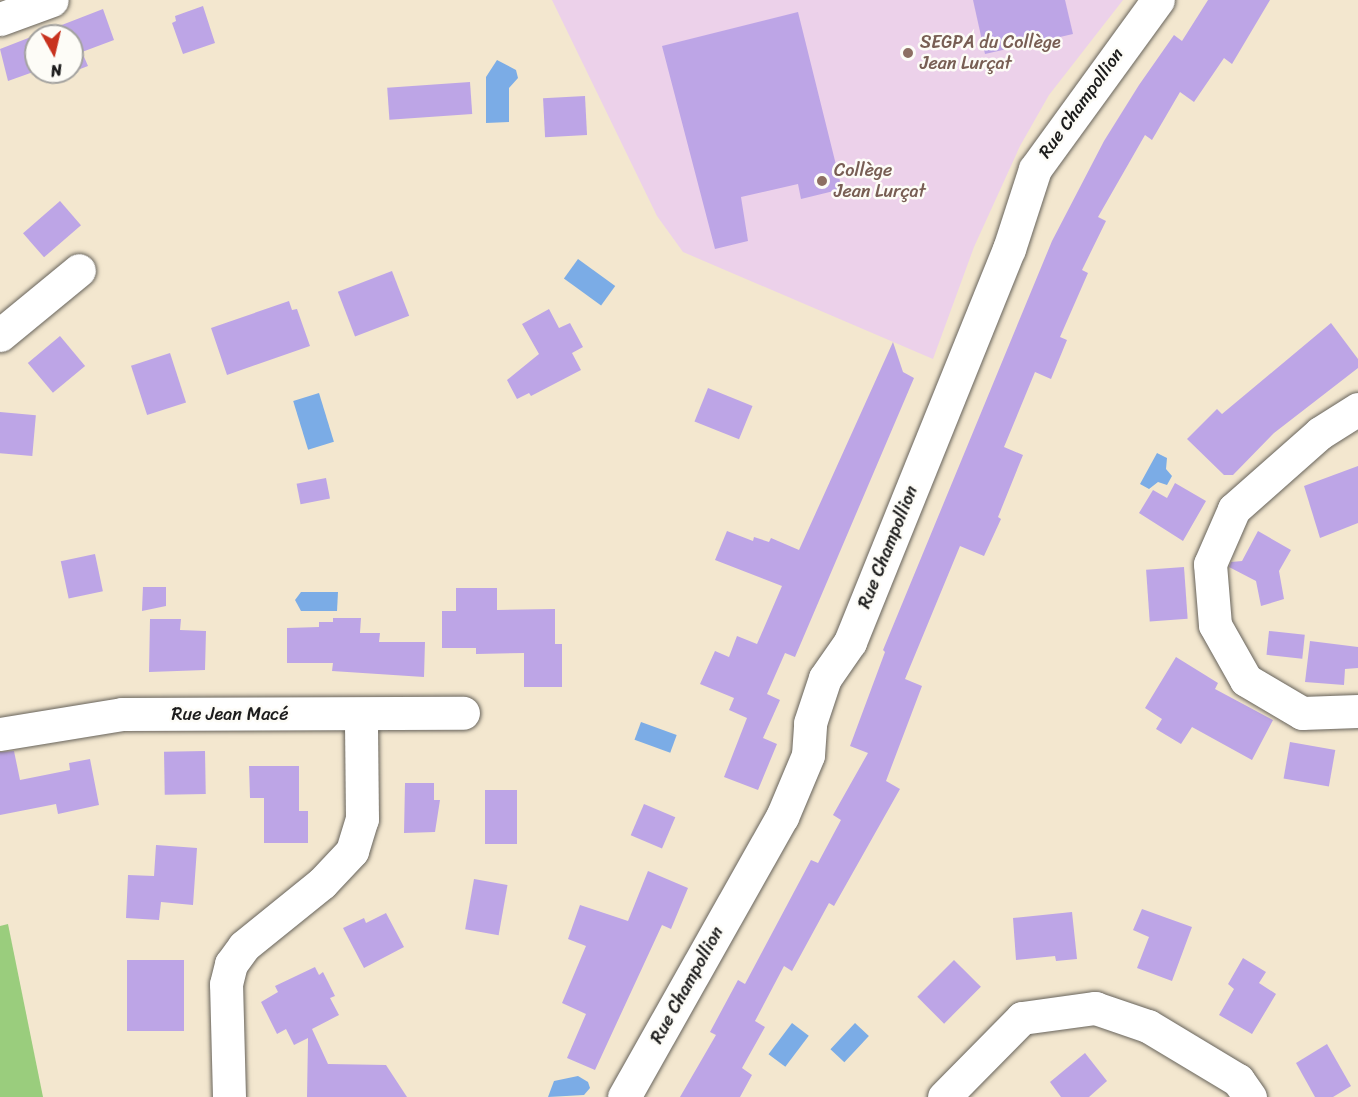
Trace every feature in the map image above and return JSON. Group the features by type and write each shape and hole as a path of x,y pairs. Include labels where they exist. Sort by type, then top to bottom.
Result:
{"street":[{"path":"0,19 52,0"},
{"name":"Rue Champollion","path":"624,1097 782,817 808,755 810,723 825,678 850,642 1009,249 1035,169 1158,0"},
{"path":"0,335 79,270"},
{"path":"1358,409 1320,433 1234,509 1210,564 1215,625 1246,680 1302,713 1358,711"},
{"name":"Rue Jean Macé","path":"0,734 122,714 462,713"},
{"path":"229,1097 226,984 231,964 244,945 322,883 352,851 362,819 362,715"},
{"path":"944,1097 1022,1018 1095,1008 1148,1026 1238,1080 1250,1097"}],"shaded area":[{"name":"Collège Jean Lurçat","path":"552,0 1123,0 1049,95 1020,146 974,247 933,359 683,252 657,216"}],"green space":[{"path":"8,924 43,1097 0,1097 0,926"}],"water":[{"path":"497,60 516,70 518,78 509,88 509,122 486,123 486,77"},
{"path":"578,259 615,286 601,305 564,278"},
{"path":"319,393 334,442 308,450 293,401"},
{"path":"1157,453 1167,458 1166,469 1172,476 1167,485 1158,482 1149,489 1140,484"},
{"path":"301,592 338,592 337,611 301,611 295,600"},
{"path":"641,722 677,735 670,753 635,740"},
{"path":"792,1023 809,1036 785,1067 769,1054"},
{"path":"855,1023 869,1036 844,1062 830,1049"},
{"path":"578,1076 588,1082 590,1088 584,1095 548,1097 554,1081"}],"building":[{"path":"973,0 1065,0 1073,34 985,54"},
{"path":"1208,0 1270,0 1232,64 1224,58 1194,102 1180,92 1152,140 1145,135 1098,217 1106,221 1082,270 1088,273 1060,337 1067,340 1051,379 1035,372 1004,447 1023,455 998,517 1001,519 984,556 960,546 905,679 922,686 886,781 900,789 834,906 829,903 792,971 784,966 755,1021 765,1027 742,1068 752,1075 740,1097 680,1097 716,1035 710,1032 738,980 745,984 811,860 818,863 841,820 833,815 868,753 850,746 885,652 883,650 1052,241 1104,141 1139,85 1174,35 1182,41"},
{"path":"203,6 215,43 183,54 172,23 176,21 175,16"},
{"path":"103,9 114,40 84,51 84,24 64,24"},
{"path":"798,12 842,189 801,199 798,184 741,197 748,241 715,249 662,46"},
{"path":"24,40 24,75 8,81 0,49"},
{"path":"470,82 472,114 389,120 387,88"},
{"path":"585,96 587,135 545,137 543,98"},
{"path":"60,201 81,225 44,257 23,233"},
{"path":"392,271 409,316 355,337 338,292"},
{"path":"289,301 292,310 297,309 310,346 227,375 211,328"},
{"path":"549,309 559,328 570,323 583,347 572,353 581,370 531,396 529,393 517,399 507,380 539,354 522,324"},
{"path":"1331,323 1358,359 1358,368 1274,433 1233,475 1224,475 1187,439 1217,409 1222,414"},
{"path":"60,336 85,366 53,393 28,363"},
{"path":"893,342 903,372 914,378 795,657 785,653 767,694 780,700 763,738 777,744 758,790 724,777 747,718 729,710 734,698 700,684 715,651 729,657 737,636 757,644 782,586 715,560 727,531 753,541 754,537 769,542 771,538 799,550"},
{"path":"170,353 186,402 147,415 131,366"},
{"path":"708,388 753,406 739,439 695,421"},
{"path":"0,412 36,415 32,456 0,453"},
{"path":"1358,466 1358,523 1320,538 1304,486"},
{"path":"326,478 330,499 301,504 297,484"},
{"path":"1175,483 1206,501 1183,541 1139,513 1153,490 1167,498"},
{"path":"1258,531 1291,550 1279,571 1284,599 1261,606 1256,581 1229,567 1231,562 1242,561"},
{"path":"95,554 103,591 69,598 61,561"},
{"path":"1184,567 1188,619 1150,622 1146,570"},
{"path":"143,587 166,587 166,606 142,611"},
{"path":"456,588 497,588 497,610 555,609 555,644 562,644 562,687 524,687 524,653 476,654 476,648 442,648 442,611 456,611"},
{"path":"333,618 361,618 360,633 380,633 379,642 425,642 424,677 332,671 333,663 287,663 287,628 319,627 319,622 333,622"},
{"path":"150,619 181,619 180,630 206,631 205,670 149,672"},
{"path":"1269,631 1305,635 1302,659 1266,655"},
{"path":"1310,641 1358,647 1358,668 1345,669 1344,685 1305,682"},
{"path":"1176,657 1218,683 1215,689 1273,720 1252,760 1192,727 1181,744 1156,729 1162,719 1145,708"},
{"path":"1290,742 1335,750 1329,786 1284,778"},
{"path":"14,751 20,780 70,770 69,763 90,759 99,805 58,814 56,804 0,815 0,752"},
{"path":"205,751 206,794 165,795 164,752"},
{"path":"249,766 299,766 299,811 308,811 308,843 264,843 264,798 250,798"},
{"path":"405,783 434,783 434,800 440,800 435,832 404,833"},
{"path":"485,790 517,790 517,844 485,844"},
{"path":"644,804 675,817 662,849 631,835"},
{"path":"156,845 197,848 193,905 161,902 159,920 126,918 128,875 154,876"},
{"path":"648,871 688,888 671,929 662,925 595,1070 567,1058 586,1014 562,1003 586,946 568,939 580,905 628,921"},
{"path":"474,879 507,885 499,935 465,929"},
{"path":"1142,909 1192,927 1172,981 1137,968 1149,937 1133,930"},
{"path":"1072,912 1077,959 1056,961 1055,956 1016,960 1013,918"},
{"path":"386,913 404,947 364,968 343,928 364,918 366,923"},
{"path":"1243,958 1266,972 1259,983 1276,994 1252,1034 1219,1015 1234,989 1228,984"},
{"path":"127,960 184,960 184,1031 127,1031"},
{"path":"954,960 981,987 944,1024 917,997"},
{"path":"315,967 319,975 323,972 335,996 330,998 339,1015 312,1029 328,1064 386,1065 407,1097 307,1097 308,1038 294,1045 286,1029 277,1034 261,1002 278,992 275,986"},
{"path":"1327,1044 1351,1086 1333,1097 1315,1097 1296,1063"},
{"path":"1085,1053 1107,1081 1089,1097 1061,1097 1050,1082"}],"place":[{"name":"SEGPA du Collège Jean Lurçat","path":"908,53"},
{"name":"Collège Jean Lurçat","path":"822,181"}]}
